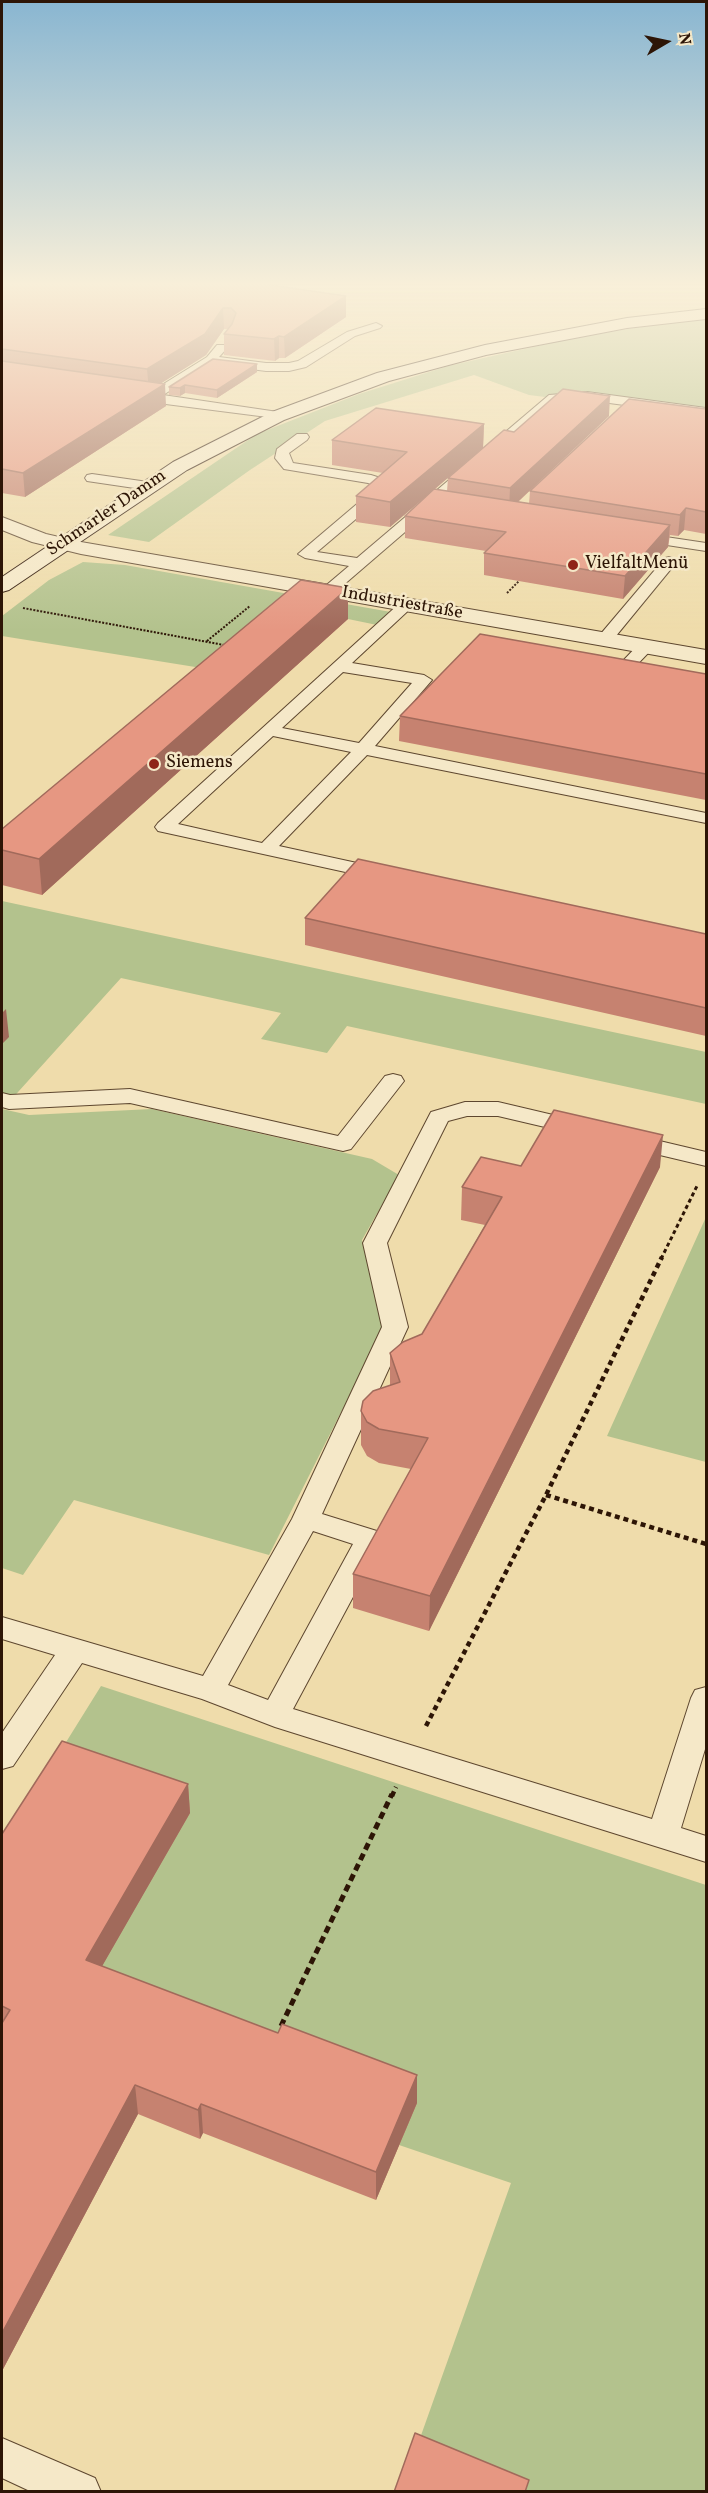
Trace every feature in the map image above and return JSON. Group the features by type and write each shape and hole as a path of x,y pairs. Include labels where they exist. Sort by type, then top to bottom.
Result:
{"street":[{"name":"Schmarler Damm","path":"2,586 148,486 205,452 278,416 325,398"},
{"name":"Industriestraße","path":"2,523 62,544 706,657"}],"lane":[{"path":"152,398 278,416"},
{"path":"328,591 553,398"},
{"path":"605,398 706,412"},
{"path":"617,418 634,402"},
{"path":"302,437 282,452 282,458 289,466 371,478 382,483 384,488 305,554 359,563"},
{"path":"92,478 148,486"},
{"path":"429,503 450,507"},
{"path":"627,535 706,547"},
{"path":"605,639 670,561"},
{"path":"405,879 164,827 406,605"},
{"path":"623,670 646,646"},
{"path":"267,849 363,749 424,680 339,666"},
{"path":"268,730 706,818"},
{"path":"2,1100 9,1102 130,1096 344,1144 393,1081"},
{"path":"210,1690 306,1519 395,1327 375,1243 439,1117 465,1109 498,1109 704,1168"},
{"path":"275,1715 370,1539 306,1519"},
{"path":"2,1628 210,1690 275,1715 706,1849"},
{"path":"2,1757 74,1651"},
{"path":"663,1836 706,1698"},
{"path":"2,2458 81,2492"}],"path":[{"path":"207,642 279,582"},
{"path":"12,606 224,645"},
{"path":"281,2027 410,1757 546,1495 704,1168"},
{"path":"546,1495 706,1544"}],"green space":[{"path":"348,398 398,398 325,421 250,470 149,542 108,535 257,434"},
{"path":"604,398 706,398 706,412"},
{"path":"83,562 125,565 391,612 377,625 348,619 214,670 2,636 2,616 49,580"},
{"path":"2,901 706,1052 706,1104 347,1026 327,1053 261,1039 281,1013 121,978 9,1102 2,1100"},
{"path":"2,1109 29,1115 152,1109 372,1159 399,1175 362,1240 386,1323 269,1555 74,1500 23,1575 2,1568"},
{"path":"706,1217 706,1462 607,1436"},
{"path":"101,1686 706,1885 706,2491 504,2491 414,2455 511,2183 399,2145 416,2103 99,2099 2,1845"}],"building":[{"path":"2,398 142,398 23,473 2,469"},
{"path":"552,398 607,398 510,488 448,478 504,430 514,432"},
{"path":"629,399 706,409 706,512 686,508 680,515 530,491"},
{"path":"376,408 484,424 390,502 356,496 407,452 332,440"},
{"path":"434,489 670,525 625,576 484,553 506,532 405,516"},
{"path":"301,580 348,588 39,859 2,850 2,829"},
{"path":"480,634 706,674 706,774 400,716"},
{"path":"358,859 706,934 706,1008 305,918"},
{"path":"554,1110 663,1135 430,1596 353,1574 428,1438 379,1429 367,1422 361,1411 363,1401 373,1391 400,1382 390,1353 403,1342 422,1334 502,1197 462,1187 481,1157 521,1166"},
{"path":"62,1741 188,1784 86,1960 278,2033 282,2024 417,2075 376,2172 201,2104 198,2110 135,2085 2,2333 2,2023 10,2010 2,2006 2,1834"},
{"path":"415,2433 529,2480 525,2492 394,2492"}],"place":[{"name":"VielfaltMenü","path":"573,565"},
{"name":"Siemens","path":"154,764"}]}
